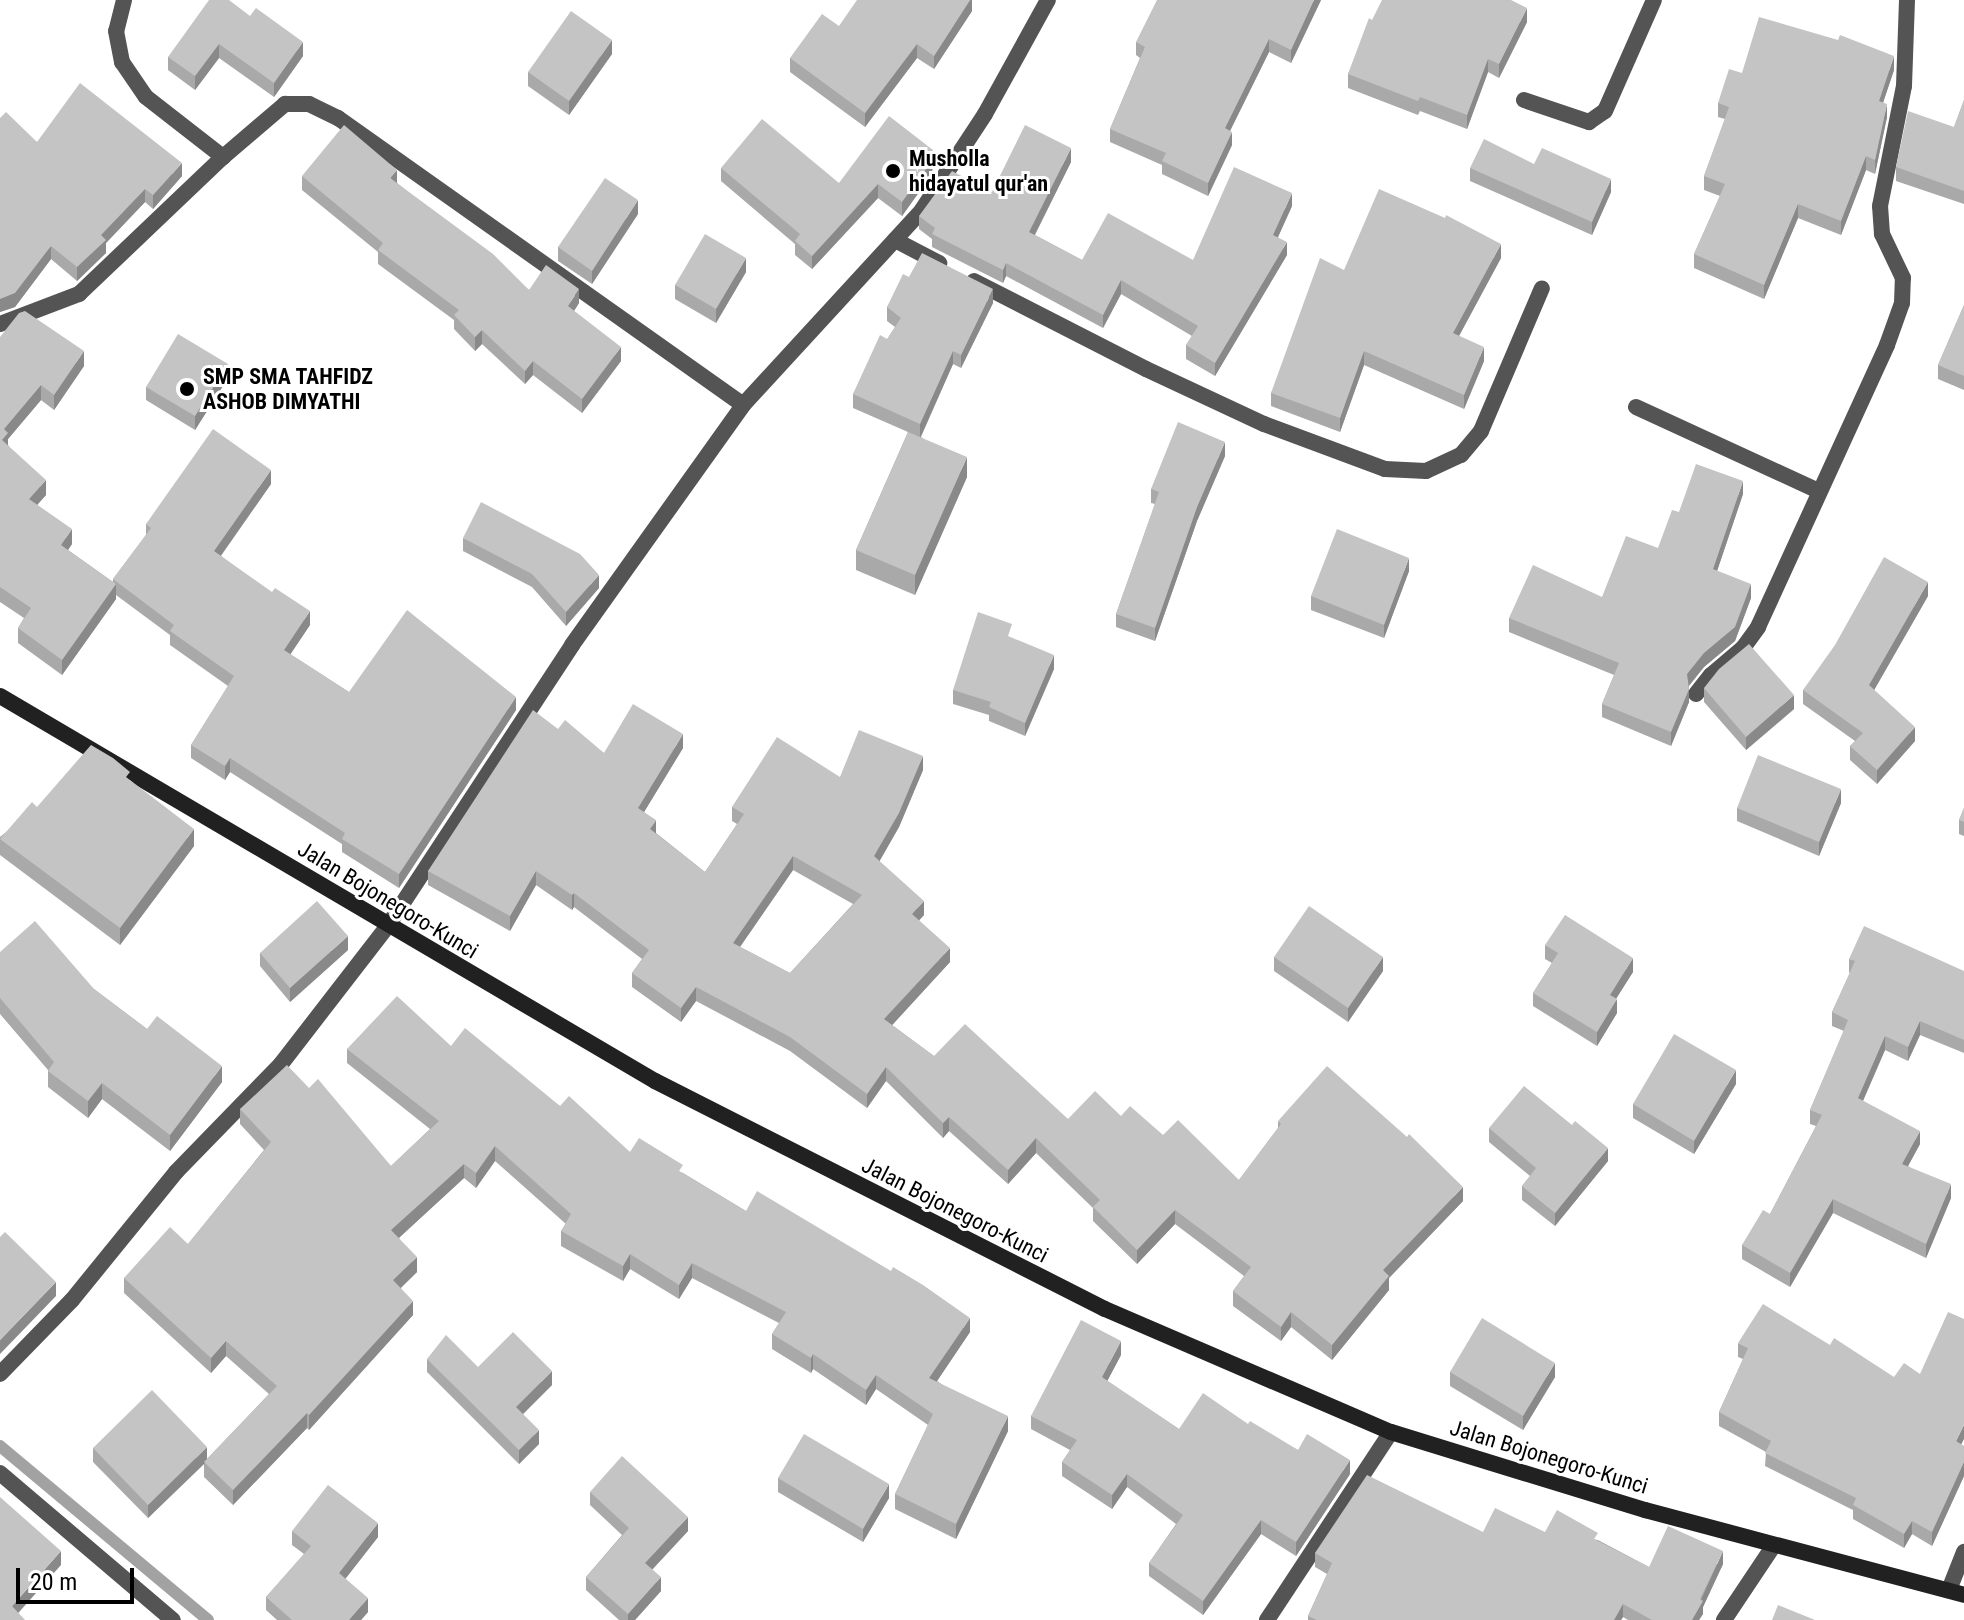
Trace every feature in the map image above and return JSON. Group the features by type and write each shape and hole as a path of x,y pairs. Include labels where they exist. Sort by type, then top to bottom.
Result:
{"main road":[{"name":"Jalan Bojonegoro-Kunci","path":"0,696 387,927 655,1081 1030,1274 1391,1432 1774,1545 1956,1592"}],"street":[{"path":"124,0 116,31 122,62 146,97 223,157"},
{"path":"0,1374 72,1300 176,1172 281,1064 387,927 572,645 743,405 922,210 952,165 1048,0"},
{"path":"1524,100 1589,122 1605,111 1654,0"},
{"path":"1696,694 1711,675 1743,648 1758,627 1902,303 1903,278 1882,234 1880,206 1904,86 1907,0"},
{"path":"0,324 79,294 223,157 285,104 309,104 338,118 743,405"},
{"path":"895,240 1146,369 1264,424 1385,469 1426,471 1461,455 1481,431 1542,288"},
{"path":"1636,407 1819,491"},
{"path":"1267,1620 1391,1432"},
{"path":"0,1473 173,1620"},
{"path":"1724,1620 1774,1545"},
{"path":"1956,1592 1964,1552"}],"building":[{"path":"209,0 229,0 250,16 256,8 303,42 274,83 219,44 195,76 168,57"},
{"path":"857,0 970,0 934,56 917,44 865,113 790,58 822,14 839,26"},
{"path":"1157,0 1314,0 1291,50 1269,39 1225,128 1232,132 1208,183 1162,161 1166,153 1110,129 1145,47 1136,42"},
{"path":"1382,0 1511,0 1527,8 1499,64 1488,59 1467,115 1420,97 1418,101 1348,74 1369,18 1372,20"},
{"path":"571,11 612,40 569,101 528,72"},
{"path":"1759,17 1838,40 1840,35 1894,56 1879,101 1887,104 1875,160 1866,156 1841,221 1798,204 1764,285 1694,254 1725,184 1704,176 1729,107 1718,103 1729,69 1742,73"},
{"path":"80,83 182,163 153,195 145,189 101,235 106,240 77,267 51,246 15,293 0,299 0,118 6,112 37,142"},
{"path":"1964,100 1964,191 1896,167 1908,111 1954,127"},
{"path":"889,116 933,150 927,158 932,161 902,202 878,184 812,256 795,241 800,234 721,168 762,119 839,183"},
{"path":"344,125 397,170 390,178 493,254 529,290 546,265 579,289 568,306 621,347 582,399 533,361 525,371 482,330 475,337 454,315 459,310 378,250 383,243 302,176"},
{"path":"1025,125 1071,148 1029,232 1082,260 1108,213 1193,260 1234,167 1292,193 1273,235 1287,242 1215,363 1186,345 1198,326 1121,280 1103,315 1006,263 1003,270 932,234 935,228 919,216 952,171 992,192"},
{"path":"1484,139 1534,164 1542,148 1611,179 1592,222 1470,168"},
{"path":"605,178 638,200 592,271 558,247"},
{"path":"1379,189 1445,218 1446,215 1501,244 1453,333 1484,347 1464,395 1364,351 1340,418 1271,393 1320,258 1344,270"},
{"path":"705,234 746,258 716,309 675,285"},
{"path":"922,253 993,289 961,355 953,351 920,424 853,394 880,335 887,339 901,318 887,307 903,274 909,277"},
{"path":"1964,305 1964,376 1938,365"},
{"path":"25,311 84,351 54,395 41,385 4,429 8,433 2,440 46,480 29,499 72,529 61,545 116,584 62,660 18,628 31,608 0,587 0,337 19,313"},
{"name":"SMP SMA TAHFIDZ ASHOB DIMYATHI","path":"178,334 228,364 195,416 146,387"},
{"path":"1178,422 1225,442 1197,507 1155,628 1116,614 1159,492 1151,489"},
{"path":"213,429 271,470 214,551 272,592 275,588 310,611 284,650 349,692 407,610 516,697 399,874 342,839 345,833 230,758 225,766 191,745 234,676 170,631 174,625 113,579 151,528 146,524"},
{"path":"908,432 967,457 915,575 856,550"},
{"path":"1696,464 1743,481 1713,569 1751,584 1735,627 1704,653 1687,674 1689,689 1671,732 1602,704 1619,663 1509,618 1533,565 1602,597 1626,536 1658,548 1672,510 1679,512"},
{"path":"481,502 580,554 599,575 566,612 532,574 463,538"},
{"path":"1337,529 1409,558 1384,625 1311,596"},
{"path":"1884,557 1928,582 1869,685 1915,727 1877,770 1850,746 1863,733 1803,690 1835,645"},
{"path":"978,612 1012,624 1008,636 1054,655 1025,723 989,707 991,702 953,690"},
{"path":"1749,644 1794,695 1746,737 1704,688 1719,669"},
{"path":"633,704 683,734 638,808 656,820 650,829 705,872 744,814 732,807 777,737 840,777 859,730 923,756 899,813 874,856 924,901 912,914 950,948 884,1019 934,1056 965,1024 1068,1119 1095,1091 1121,1116 1130,1106 1163,1135 1178,1120 1239,1180 1281,1124 1278,1121 1327,1066 1407,1137 1409,1134 1463,1187 1383,1270 1389,1276 1332,1345 1291,1312 1281,1327 1233,1291 1251,1267 1175,1210 1137,1250 1093,1207 1100,1200 1036,1138 1008,1170 949,1117 943,1123 886,1067 867,1094 790,1037 696,987 681,1008 632,973 649,950 574,893 572,895 536,871 510,916 428,871 533,710 558,729 565,720 604,753","holes":["793,856 862,895 790,973 733,943"]},
{"path":"91,745 113,758 130,772 126,777 194,829 120,928 0,839 32,802 37,807"},
{"path":"1758,755 1841,789 1819,842 1737,808"},
{"path":"317,901 348,936 290,988 260,953"},
{"path":"1309,906 1383,957 1348,1008 1274,957"},
{"path":"1565,915 1633,958 1610,995 1617,999 1597,1032 1533,993 1558,953 1545,945"},
{"path":"35,921 94,989 147,1029 157,1016 222,1066 170,1135 102,1083 88,1101 48,1071 54,1062 0,998 0,952"},
{"path":"1864,926 1964,971 1964,1040 1920,1021 1908,1047 1885,1036 1858,1098 1920,1131 1902,1164 1951,1184 1926,1244 1833,1199 1790,1273 1742,1245 1763,1210 1770,1214 1822,1115 1810,1110 1848,1020 1832,1012 1855,961 1849,959"},
{"path":"397,996 451,1046 465,1028 560,1106 569,1096 630,1152 639,1138 683,1165 679,1171 746,1211 757,1191 891,1271 893,1267 970,1318 929,1378 1008,1416 956,1524 895,1494 933,1414 876,1375 866,1390 813,1354 811,1358 772,1334 786,1312 692,1263 679,1285 630,1254 623,1266 561,1231 571,1214 495,1146 476,1173 464,1164 391,1230 417,1257 393,1280 413,1301 309,1415 307,1413 233,1490 204,1462 277,1386 226,1341 211,1358 124,1278 170,1227 188,1244 271,1142 240,1109 287,1065 309,1088 318,1079 391,1166 439,1121 347,1049"},
{"path":"1674,1034 1736,1070 1694,1141 1633,1104"},
{"path":"1524,1086 1572,1125 1575,1121 1608,1148 1555,1213 1522,1186 1536,1168 1489,1128"},
{"path":"5,1232 56,1282 0,1340 0,1237"},
{"path":"1763,1304 1830,1345 1834,1338 1894,1377 1904,1363 1920,1374 1948,1312 1964,1319 1964,1425 1956,1441 1964,1446 1964,1462 1932,1532 1912,1521 1904,1534 1853,1505 1856,1498 1765,1453 1771,1441 1719,1412 1748,1348 1738,1343"},
{"path":"1482,1318 1555,1363 1523,1416 1450,1372"},
{"path":"1081,1320 1121,1341 1102,1377 1179,1429 1203,1393 1248,1424 1250,1421 1298,1450 1307,1434 1350,1460 1296,1542 1261,1520 1203,1601 1149,1563 1183,1515 1127,1474 1112,1495 1062,1462 1077,1440 1031,1416"},
{"path":"513,1332 552,1371 516,1407 539,1430 519,1450 427,1359 446,1335 478,1367"},
{"path":"152,1390 207,1447 148,1505 93,1448"},
{"path":"804,1434 889,1484 863,1529 778,1478"},
{"path":"622,1456 688,1517 645,1563 661,1577 628,1614 586,1577 629,1528 590,1492"},
{"path":"1367,1475 1483,1532 1495,1508 1545,1532 1557,1510 1598,1533 1594,1539 1649,1567 1668,1526 1723,1551 1692,1620 1652,1620 1623,1604 1614,1620 1317,1620 1308,1616 1332,1563 1315,1553"},
{"path":"328,1485 378,1523 339,1573 368,1598 349,1620 292,1620 266,1597 311,1546 292,1531"},
{"path":"0,1497 61,1551 12,1606 25,1620 0,1620"},
{"path":"1778,1605 1815,1620 1772,1620"}],"waterway":[{"path":"0,1446 208,1620"}],"place":[{"name":"Musholla hidayatul qur'an","path":"893,171"},
{"name":"SMP SMA TAHFIDZ ASHOB DIMYATHI","path":"187,389"}]}
